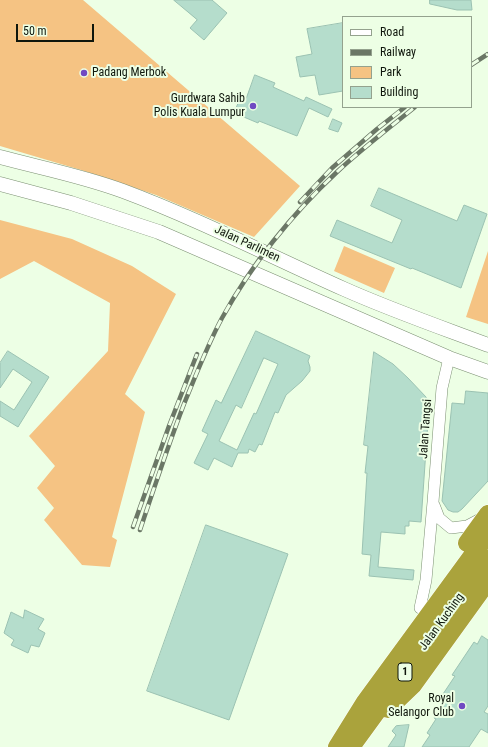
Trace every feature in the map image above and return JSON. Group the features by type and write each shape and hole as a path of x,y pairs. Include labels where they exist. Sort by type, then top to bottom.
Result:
{"highway":[{"path":"365,702 383,660 487,515"},
{"name":"Jalan Kuching","path":"347,746 452,597 488,534"},
{"name":"Jalan Kuching","path":"365,702 452,597 488,560"},
{"path":"347,746 413,685 488,581"},
{"name":"1","path":"347,746 365,702"}],"street":[{"name":"Jalan Parlimen","path":"0,157 75,176 121,190 186,216 396,312 488,345"},
{"name":"Jalan Parlimen","path":"0,184 71,203 159,232 449,358 488,372"},
{"name":"Jalan Tangsi","path":"420,608 426,580 442,388 449,358"},
{"name":"Jalan Tangsi","path":"433,502 439,518 451,528 467,526 487,515"}],"green space":[{"name":"Padang Merbok","path":"0,0 83,0 300,186 254,237 156,195 81,170 0,146"},
{"path":"0,220 72,239 132,266 176,294 125,394 145,412 112,537 117,540 110,567 82,565 44,520 54,508 37,488 55,466 29,436 108,351 110,303 34,261 0,279"},
{"path":"344,246 395,268 384,293 334,271"},
{"path":"488,251 488,324 466,317"}],"building":[{"path":"174,0 212,0 227,13 204,40 190,28 197,20"},
{"path":"430,0 471,0 472,10 457,10 430,4"},
{"path":"342,23 342,91 319,95 315,75 300,77 296,57 312,54 307,29"},
{"name":"Gurdwara Sahib Polis Kuala Lumpur","path":"255,75 275,83 273,87 304,101 306,97 332,109 328,117 309,108 297,136 239,115 241,110 236,108 241,96 246,98"},
{"path":"333,119 342,123 338,132 329,129"},
{"path":"379,188 457,221 464,205 487,214 461,288 330,236 337,220 392,243 402,220 371,206"},
{"path":"256,331 310,356 308,361 310,371 302,381 286,395 278,413 275,412 262,445 259,444 255,452 249,449 248,453 238,453 232,467 214,458 208,470 194,463 208,434 202,431 216,400 221,403","holes":["264,358 278,364 256,414 254,413 237,450 219,441 236,405 241,408"]},
{"path":"8,351 49,377 18,427 0,416 0,401 14,410 32,382 13,369 0,388 0,363"},
{"path":"374,352 393,364 408,378 426,397 429,406 421,522 409,521 409,526 405,526 405,534 381,532 378,567 414,570 413,580 369,576 371,555 362,554 367,473 365,473 368,446 364,445"},
{"path":"466,391 488,393 488,481 462,509 458,512 453,512 448,510 442,501 452,403 464,404"},
{"path":"206,525 288,554 229,720 147,691"},
{"path":"25,610 44,619 38,629 45,633 39,647 31,645 28,653 11,645 14,640 4,633 11,612 23,618"},
{"name":"Royal Selangor Club","path":"482,636 488,640 488,706 484,712 488,714 488,733 481,729 469,747 422,747 430,735 427,733 436,719 434,718 448,697 443,694 455,676 452,675 474,642 477,644"},
{"path":"409,725 404,747 388,747 396,735 392,731 396,726"}],"railway":[{"path":"472,64 488,54"},
{"path":"300,202 332,168 404,108"},
{"path":"140,530 178,420 211,339 246,278 274,240 321,187 357,154 414,108"},
{"path":"133,527 169,426 197,354"}],"place":[{"name":"Padang Merbok","path":"84,73"},
{"name":"Gurdwara Sahib Polis Kuala Lumpur","path":"253,106"},
{"name":"Royal Selangor Club","path":"462,706"}]}
